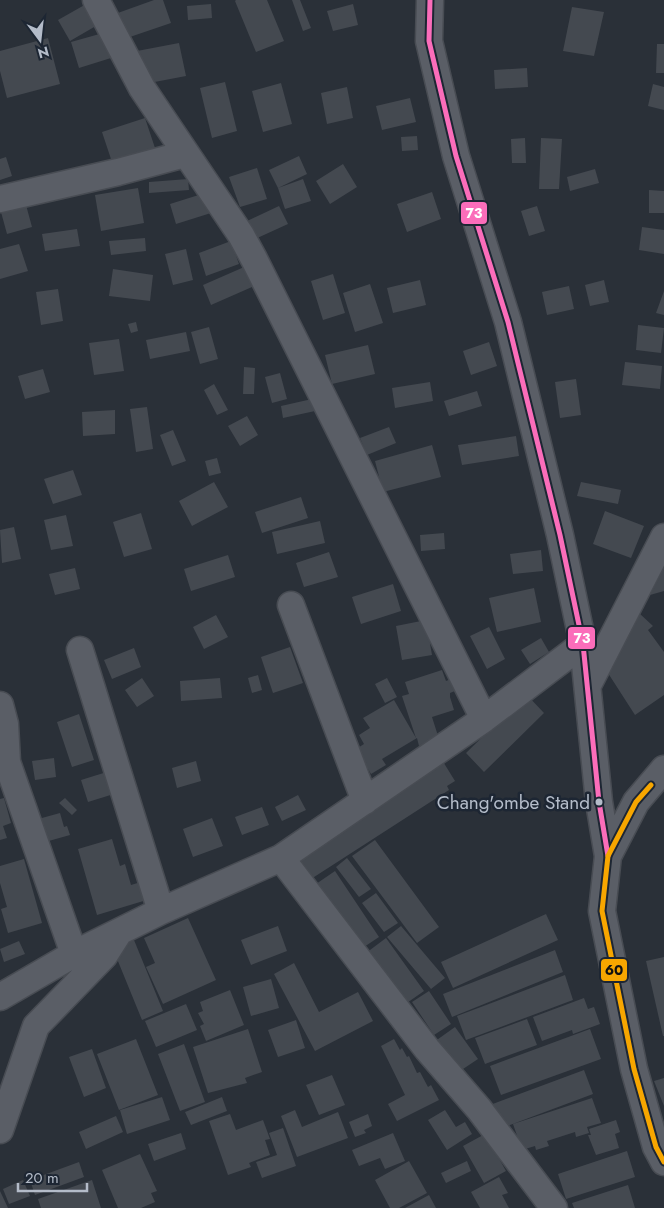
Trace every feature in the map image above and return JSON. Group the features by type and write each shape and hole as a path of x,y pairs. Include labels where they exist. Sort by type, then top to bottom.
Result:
{"street":[{"path":"96,0 142,88 241,235 254,259 484,719"},
{"path":"430,0 429,42 456,156 508,322 560,535 583,644 599,802 608,856 602,911 634,1069 661,1150"},
{"path":"0,199 118,172 185,154"},
{"path":"588,685 664,537"},
{"path":"291,605 365,801"},
{"path":"0,997 74,954 161,911 281,858 484,719 583,644"},
{"path":"80,650 161,911"},
{"path":"0,705 5,724 7,762 74,954"},
{"path":"608,856 636,802 664,769"},
{"path":"281,858 415,1034 479,1109 554,1208"},
{"path":"0,1130 36,1026 104,956 120,932"}],"building":[{"path":"154,0 163,0 171,23 124,39 115,14"},
{"path":"236,0 267,0 284,41 256,52"},
{"path":"292,0 300,0 311,28 303,31"},
{"path":"88,3 101,23 70,41 58,20"},
{"path":"211,4 212,18 188,20 187,6"},
{"path":"353,4 358,25 333,31 327,11"},
{"path":"572,7 604,12 594,56 563,51"},
{"path":"103,33 111,58 79,68 71,42"},
{"path":"48,38 60,84 7,98 0,71 0,51"},
{"path":"179,43 186,76 144,84 137,51"},
{"path":"657,44 664,44 664,73 656,73"},
{"path":"527,68 528,87 495,89 494,70"},
{"path":"225,82 237,131 212,138 200,88"},
{"path":"281,83 292,124 263,132 252,91"},
{"path":"653,84 664,87 664,110 648,106"},
{"path":"347,87 353,118 327,124 321,93"},
{"path":"410,98 416,122 382,130 376,106"},
{"path":"145,118 157,154 114,168 102,132"},
{"path":"417,136 418,150 402,151 401,137"},
{"path":"525,138 526,163 512,163 511,139"},
{"path":"541,138 562,139 559,189 539,189"},
{"path":"299,156 307,174 278,188 269,170"},
{"path":"6,157 12,176 0,180 0,159"},
{"path":"343,164 357,187 330,204 316,181"},
{"path":"257,168 267,199 240,207 229,177"},
{"path":"595,169 599,183 570,191 567,177"},
{"path":"188,179 189,190 149,193 149,182"},
{"path":"303,179 311,201 285,209 278,188"},
{"path":"138,188 144,223 101,231 95,195"},
{"path":"649,190 664,191 664,213 649,213"},
{"path":"432,192 441,219 407,232 397,204"},
{"path":"205,193 211,213 176,224 170,204"},
{"path":"26,205 32,227 7,234 1,212"},
{"path":"279,206 288,224 253,240 245,222"},
{"path":"537,206 545,231 529,236 521,211"},
{"path":"642,227 664,230 664,254 639,250"},
{"path":"77,229 80,246 45,251 42,234"},
{"path":"145,238 146,251 111,255 109,241"},
{"path":"231,241 239,264 206,276 199,253"},
{"path":"19,244 28,271 0,279 0,249"},
{"path":"186,249 193,280 173,285 165,254"},
{"path":"251,264 259,284 211,305 203,285"},
{"path":"113,269 153,275 150,301 109,296"},
{"path":"333,274 345,313 323,320 311,281"},
{"path":"420,280 426,305 393,313 387,288"},
{"path":"604,280 609,302 590,306 585,285"},
{"path":"370,284 383,323 355,332 343,293"},
{"path":"569,286 574,309 547,315 542,292"},
{"path":"58,289 63,321 41,325 36,292"},
{"path":"664,291 664,315 656,313"},
{"path":"136,322 138,331 131,333 128,324"},
{"path":"638,325 664,328 661,353 636,350"},
{"path":"209,327 218,359 200,364 191,332"},
{"path":"186,332 190,351 150,359 146,340"},
{"path":"119,339 124,371 94,375 89,343"},
{"path":"489,342 497,366 471,375 463,351"},
{"path":"368,345 375,374 332,384 325,355"},
{"path":"625,362 662,366 660,389 622,385"},
{"path":"244,367 255,368 254,394 243,394"},
{"path":"43,369 50,392 25,399 18,376"},
{"path":"280,373 287,399 272,403 265,377"},
{"path":"576,379 581,415 560,418 555,382"},
{"path":"430,382 433,401 395,408 392,388"},
{"path":"214,384 228,410 217,415 204,390"},
{"path":"477,391 482,406 449,416 444,401"},
{"path":"312,399 315,411 283,418 281,406"},
{"path":"147,407 153,449 136,452 130,409"},
{"path":"115,410 115,434 83,436 82,412"},
{"path":"247,416 258,435 240,446 228,426"},
{"path":"389,427 396,443 367,455 360,438"},
{"path":"173,430 186,461 172,466 160,435"},
{"path":"516,436 519,456 462,465 458,445"},
{"path":"432,445 441,477 383,492 375,461"},
{"path":"217,458 221,473 209,476 205,461"},
{"path":"73,470 82,495 53,504 44,479"},
{"path":"214,482 228,507 192,526 179,501"},
{"path":"581,482 621,490 618,504 577,496"},
{"path":"301,497 308,518 262,533 255,512"},
{"path":"605,511 644,526 631,558 593,544"},
{"path":"141,513 152,549 124,557 113,522"},
{"path":"66,515 73,546 51,550 44,520"},
{"path":"320,521 325,543 277,554 272,532"},
{"path":"14,527 21,559 2,563 0,530"},
{"path":"444,533 445,549 421,551 420,535"},
{"path":"541,550 543,571 513,574 510,554"},
{"path":"329,552 338,577 304,587 296,563"},
{"path":"228,555 235,577 191,591 184,569"},
{"path":"664,567 664,591 650,595"},
{"path":"75,568 80,589 55,595 49,574"},
{"path":"393,584 401,611 361,624 352,597"},
{"path":"534,588 541,622 497,632 489,598"},
{"path":"639,613 653,626 648,630 664,652 664,695 635,715 606,670"},
{"path":"216,615 228,637 204,649 193,627"},
{"path":"426,620 432,655 402,660 396,626"},
{"path":"489,627 505,659 487,669 470,636"},
{"path":"541,638 549,652 530,664 521,650"},
{"path":"290,647 303,683 273,693 261,657"},
{"path":"134,648 141,667 112,679 104,660"},
{"path":"442,670 446,681 451,679 455,691 450,693 454,710 432,717 439,739 419,746 417,738 382,759 386,765 371,774 356,749 364,744 359,735 370,728 363,718 394,700 416,738 402,696 409,694 405,682"},
{"path":"258,675 262,690 252,693 248,678"},
{"path":"142,678 154,696 137,707 125,690"},
{"path":"220,678 222,698 181,701 180,681"},
{"path":"387,678 397,697 385,703 375,684"},
{"path":"526,694 544,713 484,772 466,753"},
{"path":"79,714 94,760 72,767 57,722"},
{"path":"54,758 56,777 35,780 32,761"},
{"path":"442,760 455,781 447,786 449,790 311,879 295,856"},
{"path":"196,761 201,781 177,788 172,768"},
{"path":"110,771 117,793 88,802 81,780"},
{"path":"298,795 306,810 282,821 275,807"},
{"path":"4,798 11,823 3,826 7,838 0,840 0,799"},
{"path":"65,798 77,810 72,815 59,803"},
{"path":"262,807 269,825 242,835 235,817"},
{"path":"60,813 64,827 67,826 70,835 38,844 31,821"},
{"path":"212,818 223,846 193,857 183,829"},
{"path":"112,839 120,866 125,864 131,885 144,881 150,899 97,915 78,849"},
{"path":"375,840 439,927 417,943 352,856"},
{"path":"347,858 371,889 359,897 336,867"},
{"path":"24,859 42,923 8,933 1,909 7,907 0,883 0,866"},
{"path":"335,871 379,937 361,949 316,884"},
{"path":"376,893 398,923 384,932 362,903"},
{"path":"546,914 558,940 453,988 441,962"},
{"path":"188,918 216,980 163,1004 146,967 155,963 144,938"},
{"path":"278,926 287,951 251,965 241,940"},
{"path":"401,926 445,978 431,989 387,937"},
{"path":"386,938 424,991 404,1005 366,953"},
{"path":"134,940 163,1011 142,1020 113,949"},
{"path":"19,941 25,954 4,962 0,949"},
{"path":"555,950 563,972 452,1017 443,994"},
{"path":"664,957 664,1036 663,1036 646,961"},
{"path":"294,963 319,1012 358,992 373,1021 315,1051 274,974"},
{"path":"565,975 573,1000 466,1040 457,1016"},
{"path":"271,979 279,1008 251,1016 243,987"},
{"path":"230,990 244,1025 206,1041 200,1026 204,1024 198,1013 203,1011 200,1002"},
{"path":"429,991 451,1024 434,1035 412,1002"},
{"path":"584,998 588,1009 594,1007 600,1024 573,1034 572,1030 542,1041 533,1017"},
{"path":"186,1004 197,1030 156,1047 145,1021"},
{"path":"527,1019 537,1045 485,1064 475,1038"},
{"path":"296,1020 305,1048 278,1057 268,1030"},
{"path":"455,1027 478,1059 457,1073 434,1042"},
{"path":"248,1029 262,1072 245,1078 247,1083 208,1093 193,1047"},
{"path":"590,1029 601,1059 501,1095 490,1066"},
{"path":"136,1039 158,1095 119,1110 97,1054"},
{"path":"394,1039 400,1050 402,1048 407,1057 409,1056 417,1073 420,1072 428,1087 431,1085 439,1100 397,1121 388,1104 405,1095 381,1046"},
{"path":"184,1044 205,1102 180,1111 158,1054"},
{"path":"92,1049 106,1088 84,1097 69,1057"},
{"path":"584,1070 593,1094 499,1129 490,1105"},
{"path":"332,1075 345,1105 319,1115 306,1085"},
{"path":"664,1078 664,1106 654,1081"},
{"path":"162,1097 170,1120 127,1134 120,1110"},
{"path":"222,1097 227,1111 191,1125 185,1112"},
{"path":"592,1098 601,1123 587,1127 589,1133 576,1137 575,1132 547,1141 549,1146 536,1150 535,1146 522,1150 513,1124"},
{"path":"295,1110 302,1127 338,1112 348,1138 297,1157 281,1116"},
{"path":"445,1110 456,1127 465,1122 472,1134 447,1150 428,1120"},
{"path":"230,1114 236,1130 263,1120 270,1139 265,1140 270,1155 249,1163 251,1167 228,1175 209,1121"},
{"path":"368,1114 372,1126 364,1130 366,1133 355,1137 349,1122"},
{"path":"116,1116 123,1132 86,1149 79,1132"},
{"path":"616,1120 620,1132 615,1134 619,1148 596,1155 588,1135 591,1135 589,1129"},
{"path":"283,1128 296,1166 262,1178 256,1162 277,1155 269,1133"},
{"path":"181,1133 186,1149 154,1161 148,1144"},
{"path":"393,1133 405,1161 385,1169 380,1158 359,1166 352,1150"},
{"path":"485,1134 506,1171 484,1183 463,1146"},
{"path":"627,1151 635,1177 566,1199 558,1174"},
{"path":"140,1154 157,1191 151,1193 155,1202 141,1208 118,1208 102,1170"},
{"path":"409,1161 427,1193 399,1208 390,1208 375,1180"},
{"path":"467,1161 471,1171 446,1183 441,1173"},
{"path":"79,1162 84,1177 35,1195 30,1180"},
{"path":"499,1177 508,1193 502,1195 509,1208 480,1208 471,1192"},
{"path":"23,1180 30,1196 9,1204 3,1189"},
{"path":"92,1180 101,1208 41,1208 38,1199"},
{"path":"628,1185 635,1208 574,1208 572,1203"},
{"path":"0,1191 8,1208 0,1208"},
{"path":"429,1195 436,1208 405,1208"}],"transit line":[{"name":"73","path":"430,0 429,41 456,156 508,322 560,535 583,644 599,802 608,856"},
{"name":"60","path":"651,785 636,802 608,856 602,911 634,1069 656,1147 664,1162"}],"place":[{"name":"Chang'ombe Stand","path":"599,802"}]}
